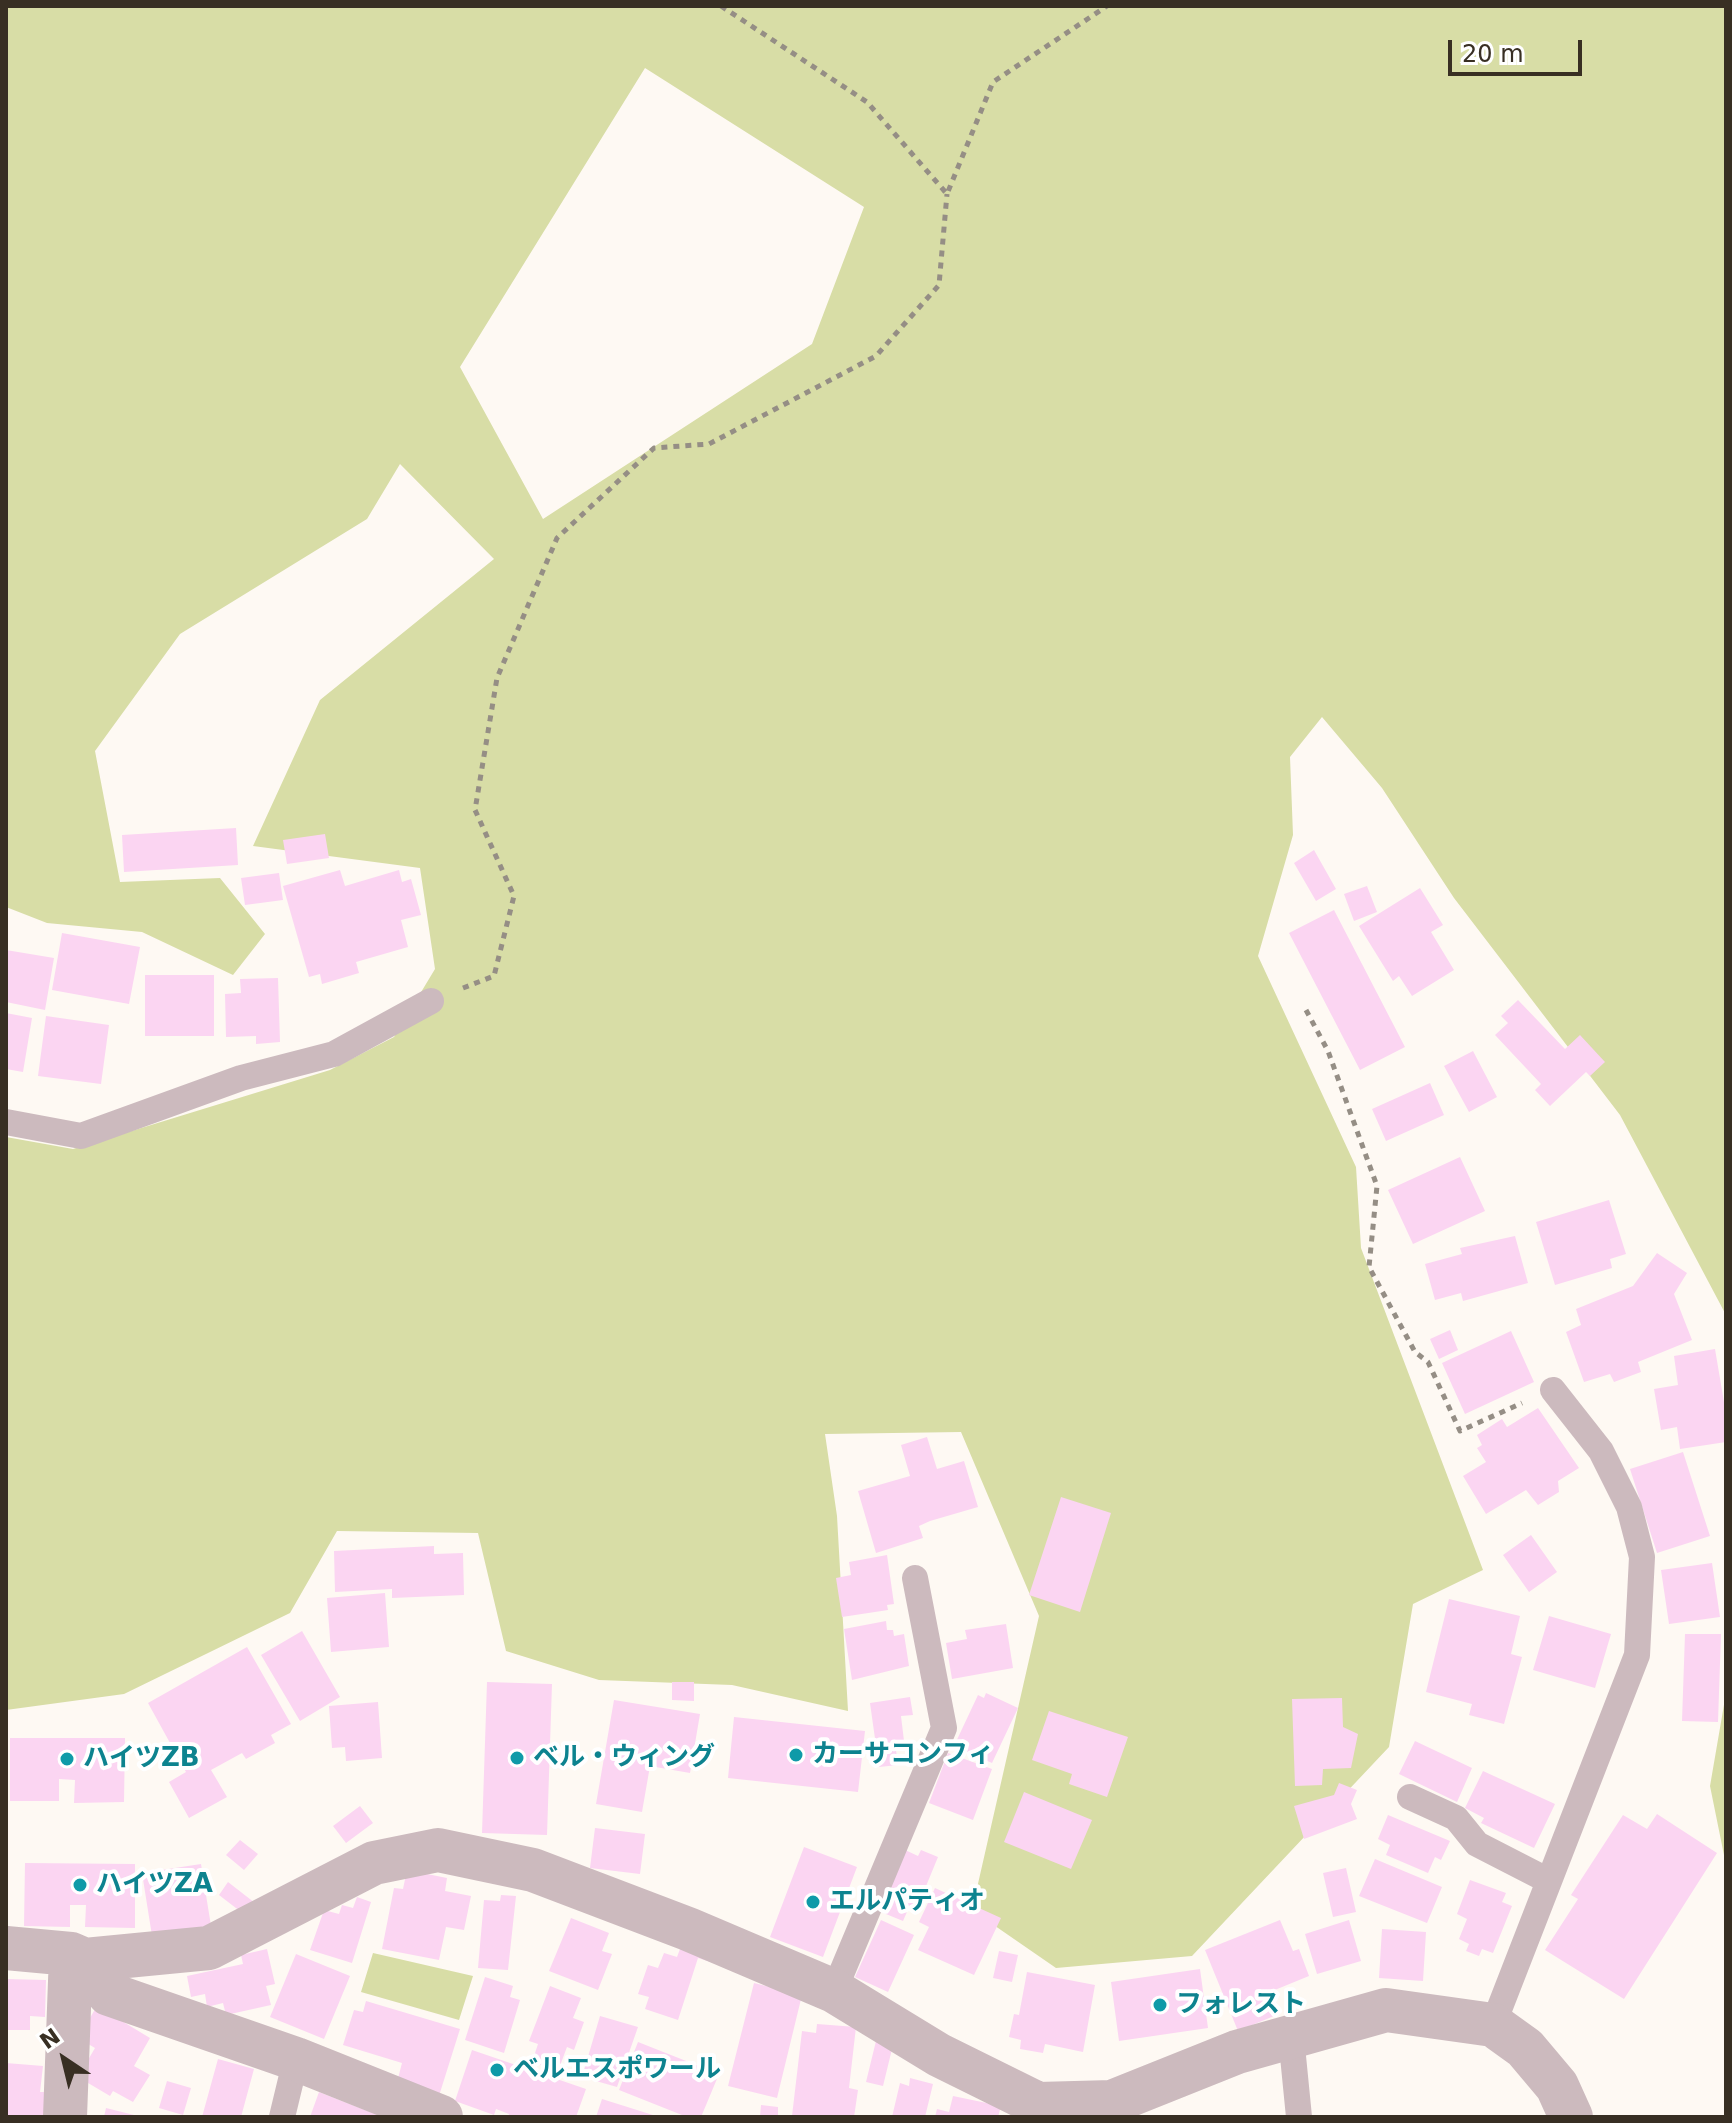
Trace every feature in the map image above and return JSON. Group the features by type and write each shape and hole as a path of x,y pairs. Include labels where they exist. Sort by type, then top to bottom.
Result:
{"street":[{"path":"6,1948 78,1957 209,1948 374,1863 438,1850 533,1870 688,1929 834,1991 1037,2110 1112,2102 1237,2052 1386,2010 1493,2025 1525,2048 1557,2086 1571,2117"},
{"path":"78,1957 109,1994 296,2059 441,2117"},
{"path":"65,2117 78,1957"}],"lane":[{"path":"6,1122 81,1136 241,1078 334,1054 431,1001"},
{"path":"1493,2025 1637,1655 1642,1557 1629,1507 1601,1451 1553,1390"},
{"path":"834,1991 944,1728 915,1578"},
{"path":"1410,1797 1456,1818 1477,1844 1549,1881"},
{"path":"1291,2036 1299,2117"},
{"path":"282,2117 296,2059"}],"path":[{"path":"721,6 867,102 947,194"},
{"path":"431,1001 494,976 514,896 475,810 497,678 557,538 654,448 709,444 876,356 939,285 947,194 993,82 1107,6"},
{"path":"1306,1010 1328,1051 1377,1186 1369,1267 1415,1352 1428,1362 1460,1431 1553,1390"}],"green space":[{"path":"6,6 1726,6 1726,1315 1620,1115 1454,898 1382,788 1322,717 1290,757 1293,835 1258,956 1356,1167 1361,1248 1483,1570 1413,1604 1389,1747 1192,1956 1056,1968 972,1910 1039,1616 961,1432 825,1434 837,1516 848,1711 732,1685 599,1680 506,1651 478,1533 337,1531 290,1613 124,1694 6,1710 6,1137 73,1149 330,1070 394,1037 435,969 420,868 253,846 320,700 494,559 400,464 367,519 180,634 95,751 120,882 220,878 265,934 233,975 142,932 47,923 6,907","holes":["645,68 864,207 812,344 543,519 460,367"]},
{"path":"1726,1693 1726,1865 1710,1786"},
{"path":"373,1953 473,1976 459,2020 361,1992"}],"building":[{"path":"236,828 238,865 124,872 122,835"},
{"path":"325,834 329,858 287,864 283,840"},
{"path":"1314,850 1336,889 1316,901 1294,863"},
{"path":"340,870 345,886 399,870 402,882 411,879 421,915 401,920 408,947 356,962 359,973 322,984 320,974 309,977 283,886"},
{"path":"279,873 283,900 245,905 241,878"},
{"path":"1367,886 1377,912 1354,921 1344,894"},
{"path":"1420,888 1443,925 1431,932 1454,970 1412,996 1399,976 1393,981 1359,926"},
{"path":"1334,910 1405,1047 1360,1070 1289,933"},
{"path":"62,933 140,947 129,1004 52,990"},
{"path":"6,950 54,958 45,1010 6,1002"},
{"path":"145,975 214,975 214,1036 145,1036"},
{"path":"278,978 280,1042 256,1044 256,1036 226,1037 225,994 241,993 240,979"},
{"path":"1518,1000 1565,1049 1580,1035 1605,1062 1590,1076 1586,1072 1550,1106 1535,1090 1541,1084 1495,1035 1508,1023 1501,1016"},
{"path":"6,1013 32,1018 23,1072 6,1069"},
{"path":"46,1016 109,1025 101,1084 38,1076"},
{"path":"1473,1051 1497,1097 1469,1112 1444,1066"},
{"path":"1430,1083 1444,1115 1386,1141 1372,1109"},
{"path":"1460,1157 1485,1211 1413,1244 1388,1190"},
{"path":"1609,1200 1626,1254 1610,1259 1612,1268 1555,1285 1536,1222"},
{"path":"1515,1236 1528,1283 1463,1301 1461,1293 1435,1300 1425,1264 1462,1254 1460,1248"},
{"path":"1657,1253 1687,1273 1674,1294 1692,1340 1638,1362 1641,1372 1614,1382 1610,1374 1584,1382 1566,1332 1581,1325 1576,1309 1633,1286"},
{"path":"1450,1330 1458,1350 1439,1359 1430,1339"},
{"path":"1511,1331 1534,1382 1465,1414 1442,1363"},
{"path":"1715,1349 1726,1414 1726,1442 1680,1449 1677,1427 1661,1430 1654,1389 1678,1385 1674,1356"},
{"path":"1538,1408 1579,1468 1558,1481 1559,1492 1538,1505 1526,1490 1486,1514 1463,1476 1486,1462 1477,1448 1482,1445 1477,1435 1502,1419 1507,1427"},
{"path":"927,1437 937,1469 964,1461 978,1507 930,1521 919,1526 923,1538 876,1553 858,1491 910,1476 901,1445"},
{"path":"1683,1452 1710,1536 1657,1553 1630,1469"},
{"path":"1061,1497 1111,1513 1080,1612 1029,1595"},
{"path":"1531,1535 1557,1572 1529,1592 1503,1555"},
{"path":"434,1546 434,1554 463,1553 464,1595 392,1598 392,1589 335,1592 334,1551"},
{"path":"887,1555 894,1604 887,1605 888,1610 842,1617 836,1578 851,1575 849,1562"},
{"path":"1712,1563 1720,1617 1669,1624 1661,1570"},
{"path":"385,1593 389,1647 331,1652 327,1598"},
{"path":"1449,1599 1520,1616 1511,1654 1522,1657 1504,1724 1469,1715 1472,1704 1426,1692"},
{"path":"1549,1616 1611,1634 1595,1688 1533,1670"},
{"path":"886,1621 887,1630 893,1630 894,1636 904,1634 909,1666 852,1680 844,1629"},
{"path":"1006,1624 1013,1668 952,1679 946,1643 967,1639 965,1630"},
{"path":"302,1631 340,1697 300,1721 261,1655"},
{"path":"1685,1634 1721,1634 1718,1722 1682,1721"},
{"path":"247,1647 291,1724 271,1735 275,1743 246,1759 242,1753 211,1770 227,1797 189,1818 169,1782 186,1772 148,1703"},
{"name":"ベル・ウィング","path":"487,1682 552,1684 547,1835 482,1833"},
{"path":"672,1682 694,1682 694,1701 672,1700"},
{"path":"986,1693 1018,1708 992,1763 954,1746 978,1695 984,1698"},
{"path":"910,1697 913,1715 901,1716 904,1741 895,1743 898,1765 879,1767 870,1703"},
{"path":"1342,1698 1343,1727 1358,1734 1351,1768 1323,1769 1322,1785 1295,1786 1292,1699"},
{"path":"614,1700 700,1714 690,1773 650,1766 642,1812 596,1804"},
{"path":"378,1702 382,1758 346,1761 345,1747 332,1748 329,1706"},
{"path":"1049,1711 1128,1737 1107,1797 1069,1784 1072,1774 1032,1760"},
{"name":"カーサコンフィ","path":"734,1717 865,1731 858,1792 728,1778"},
{"name":"ハイツZB","path":"10,1738 125,1738 124,1802 74,1803 75,1780 59,1779 59,1801 10,1801"},
{"path":"1415,1741 1472,1768 1457,1802 1399,1774"},
{"path":"948,1753 992,1769 973,1820 929,1803"},
{"path":"1483,1771 1555,1804 1534,1848 1481,1823 1484,1818 1465,1808"},
{"path":"1339,1783 1357,1790 1351,1804 1357,1819 1304,1839 1294,1806 1334,1795"},
{"path":"1024,1792 1092,1820 1071,1869 1004,1842"},
{"path":"360,1806 373,1823 346,1843 333,1826"},
{"path":"1657,1814 1717,1853 1624,1999 1545,1950 1578,1899 1571,1895 1623,1815 1647,1829"},
{"path":"1388,1815 1450,1841 1441,1860 1435,1857 1428,1873 1386,1855 1390,1845 1378,1839"},
{"path":"595,1828 645,1834 640,1874 590,1868"},
{"path":"240,1840 258,1854 244,1870 226,1855"},
{"name":"エルパティオ","path":"804,1847 857,1867 823,1957 770,1937"},
{"path":"903,1849 918,1856 921,1850 938,1857 917,1908 910,1905 903,1921 881,1912"},
{"path":"1375,1859 1442,1887 1427,1923 1359,1896"},
{"name":"ハイツZA","path":"25,1863 135,1864 135,1928 85,1927 86,1905 70,1905 70,1927 24,1926"},
{"path":"201,1864 212,1932 153,1942 142,1873"},
{"path":"1346,1868 1356,1912 1333,1917 1323,1873"},
{"path":"407,1870 447,1878 445,1891 471,1896 464,1930 446,1927 439,1960 382,1949 394,1888 403,1889"},
{"path":"1470,1880 1506,1893 1502,1902 1512,1906 1493,1953 1482,1949 1479,1956 1466,1951 1469,1944 1459,1939 1467,1919 1457,1914"},
{"path":"228,1882 255,1903 245,1915 219,1895"},
{"path":"935,1888 1001,1918 974,1975 918,1950 929,1927 919,1922"},
{"path":"501,1895 516,1896 508,1970 478,1968 484,1900 500,1901"},
{"path":"357,1897 371,1902 352,1963 310,1950 324,1910 339,1914 342,1905 353,1908"},
{"path":"571,1918 609,1933 602,1951 612,1954 598,1990 549,1971"},
{"path":"881,1920 914,1935 888,1992 855,1977"},
{"path":"1280,1920 1293,1951 1299,1949 1309,1976 1265,1994 1274,2016 1238,2031 1205,1950"},
{"path":"1349,1920 1361,1961 1317,1974 1305,1934"},
{"path":"1382,1929 1426,1932 1423,1981 1379,1978"},
{"path":"683,1941 723,1966 698,1958 678,2020 645,2009 649,1997 638,1994 648,1965 658,1968 664,1953 677,1957"},
{"path":"267,1949 275,1984 266,1986 271,2005 226,2015 223,2003 207,2007 205,1994 191,1997 187,1976 243,1964 241,1955"},
{"path":"999,1951 1018,1955 1012,1982 993,1978"},
{"path":"296,1954 350,1976 324,2039 270,2017"},
{"name":"フォレスト","path":"1200,1969 1208,2028 1119,2041 1111,1982"},
{"path":"1027,1972 1095,1985 1083,2052 1045,2044 1043,2053 1020,2049 1021,2040 1009,2037 1014,2014 1019,2015"},
{"path":"485,1977 513,1986 510,1997 520,2000 504,2053 465,2040"},
{"path":"6,1979 46,1980 45,2017 30,2016 30,2030 6,2030"},
{"path":"754,1983 802,1995 777,2098 728,2086"},
{"path":"550,1986 581,1998 573,2018 584,2022 574,2050 567,2047 558,2071 532,2062 538,2044 529,2041"},
{"path":"366,2001 460,2029 438,2099 396,2086 402,2063 343,2045 354,2010 363,2012"},
{"path":"97,2006 150,2038 134,2066 150,2075 133,2102 113,2091 110,2096 78,2077 95,2048 78,2038"},
{"path":"600,2016 638,2027 617,2087 582,2077"},
{"path":"817,2024 856,2027 849,2088 858,2090 854,2117 792,2116 802,2031 816,2033"},
{"path":"876,2041 893,2045 883,2086 866,2082"},
{"path":"638,2042 719,2074 701,2117 687,2117 619,2090"},
{"name":"ベルエスポワール","path":"472,2050 586,2089 576,2117 508,2117 509,2114 496,2109 494,2115 455,2101"},
{"path":"218,2059 254,2069 241,2117 202,2117"},
{"path":"6,2063 43,2066 40,2092 46,2092 45,2117 6,2117"},
{"path":"910,2078 933,2084 925,2117 892,2117 900,2083 909,2086"},
{"path":"167,2081 191,2088 183,2115 159,2108"},
{"path":"319,2092 383,2117 310,2117"},
{"path":"953,2096 1001,2106 998,2117 935,2117 937,2109 949,2112"},
{"path":"602,2099 656,2116 656,2117 596,2117"},
{"path":"761,2105 778,2107 778,2117 760,2117"},
{"path":"106,2108 138,2116 104,2117"}],"place":[{"name":"カーサコンフィ","path":"796,1755"},
{"name":"ベル・ウィング","path":"517,1758"},
{"name":"ハイツZB","path":"67,1759"},
{"name":"ハイツZA","path":"80,1885"},
{"name":"エルパティオ","path":"813,1902"},
{"name":"フォレスト","path":"1160,2005"},
{"name":"ベルエスポワール","path":"497,2070"}]}
